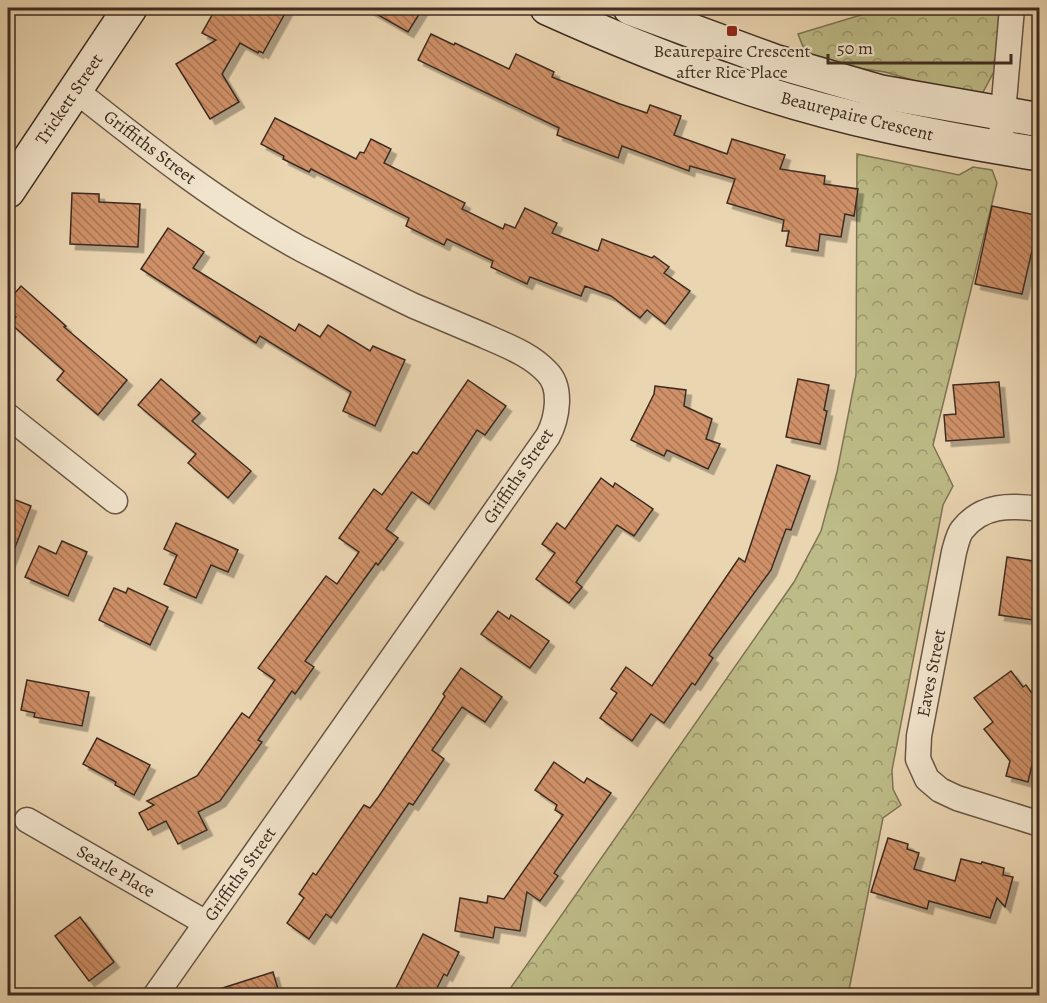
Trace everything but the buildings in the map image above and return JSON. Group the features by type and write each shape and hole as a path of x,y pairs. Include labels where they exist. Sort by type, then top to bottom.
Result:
{"street":[{"name":"Trickett Street","path":"8,191 130,8"},
{"name":"Beaurepaire Crescent","path":"547,8 659,56 739,85 873,123 1000,148 1040,153"},
{"name":"Beaurepaire Crescent","path":"630,8 774,61 881,92 1040,120"},
{"path":"1000,148 1012,8"},
{"name":"Griffiths Street","path":"75,90 178,171 238,211 300,248 413,305 524,354 550,374 556,390 557,408 554,425 548,436 155,996"},
{"path":"8,416 114,501"},
{"name":"Eaves Street","path":"1040,509 1016,506 995,508 976,517 961,531 954,552 921,724 918,759 927,779 940,790 957,798 1040,824"},
{"name":"Searle Place","path":"27,820 206,923"}],"green space":[{"path":"884,8 1002,8 997,66 982,94 940,88 885,72 837,65 805,52 798,34"},
{"path":"857,154 959,175 973,167 992,170 997,183 933,445 953,486 943,505 892,770 893,789 901,805 883,818 848,995 505,996 794,582 821,531 837,472 856,375"}],"place":[{"name":"Beaurepaire Crescent after Rice Place","path":"732,31"}]}
